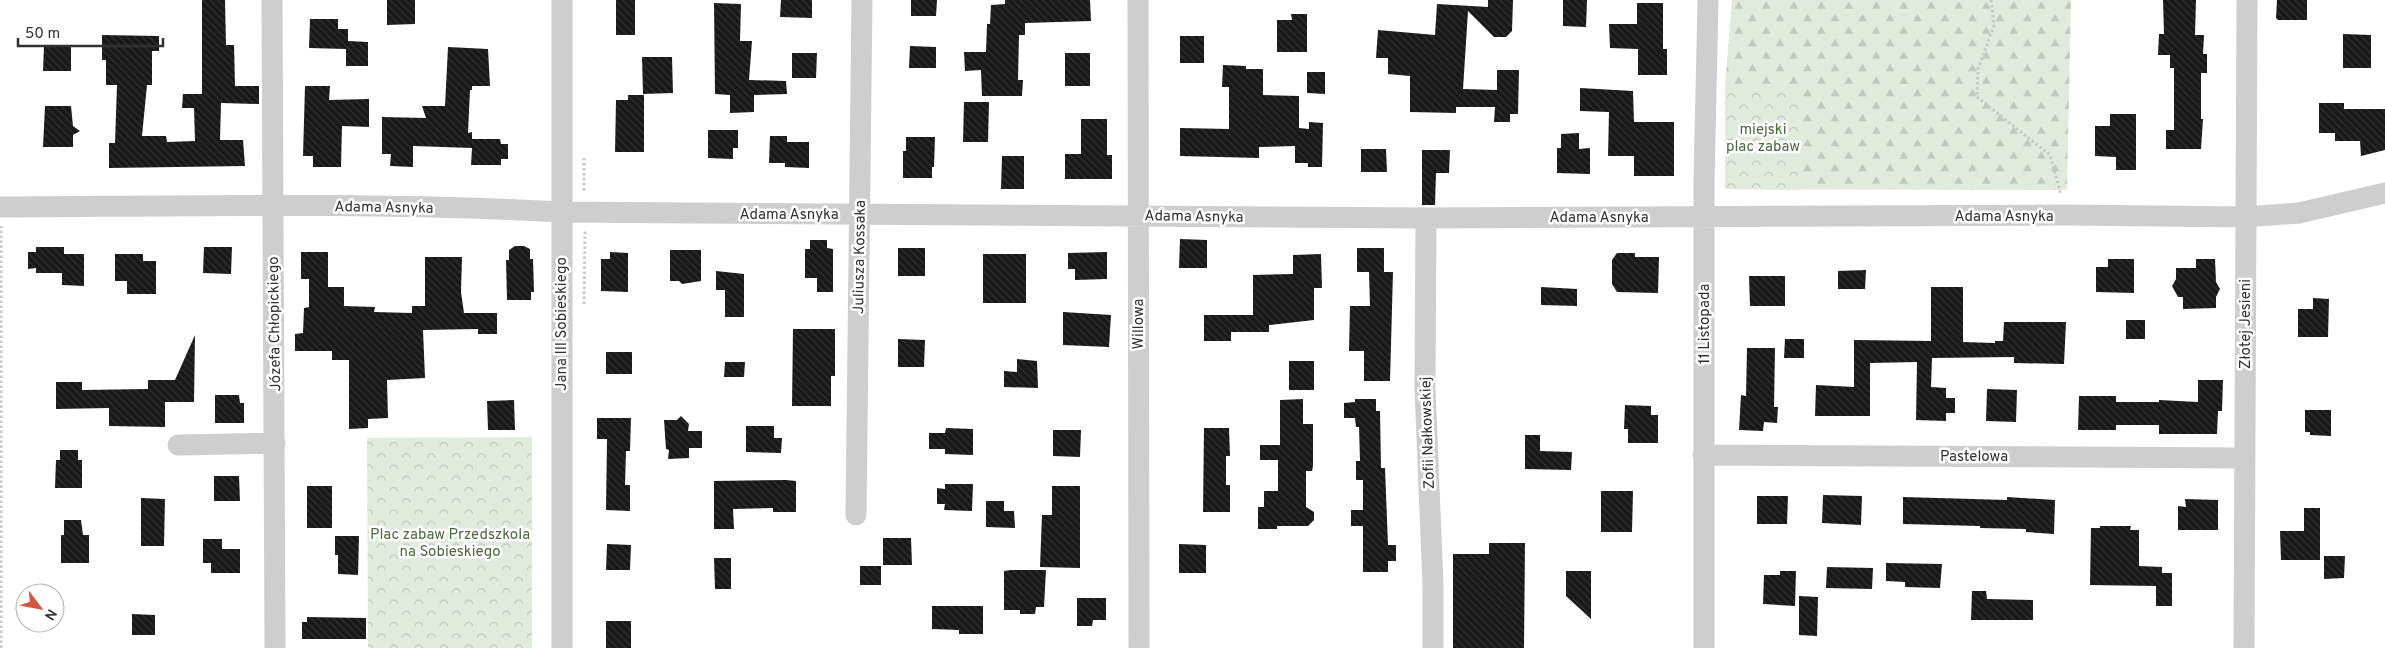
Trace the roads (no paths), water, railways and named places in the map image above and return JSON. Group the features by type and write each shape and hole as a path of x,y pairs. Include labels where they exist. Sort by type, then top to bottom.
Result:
{"street":[{"name":"Józefa Chłopickiego","path":"272,0 275,648"},
{"name":"Jana III Sobieskiego","path":"562,0 562,648"},
{"name":"Juliusza Kossaka","path":"856,515 862,0"},
{"name":"Willowa","path":"1138,0 1138,648"},
{"name":"11 Listopada","path":"1704,648 1704,217 1708,0"},
{"name":"Złotej Jesieni","path":"2244,648 2246,0"},
{"name":"Adama Asnyka","path":"2,207 272,206 479,208 562,212 1426,218 2066,215 2245,217 2300,213 2385,193"},
{"name":"Zofii Nałkowskiej","path":"1426,218 1425,388 1433,585 1433,648"},
{"path":"178,445 275,443"},
{"name":"Pastelowa","path":"1703,455 2245,458"}],"park label":[{"name":"miejski plac zabaw","path":"1763,138"},
{"name":"Plac zabaw Przedszkola na Sobieskiego","path":"450,542"}]}
